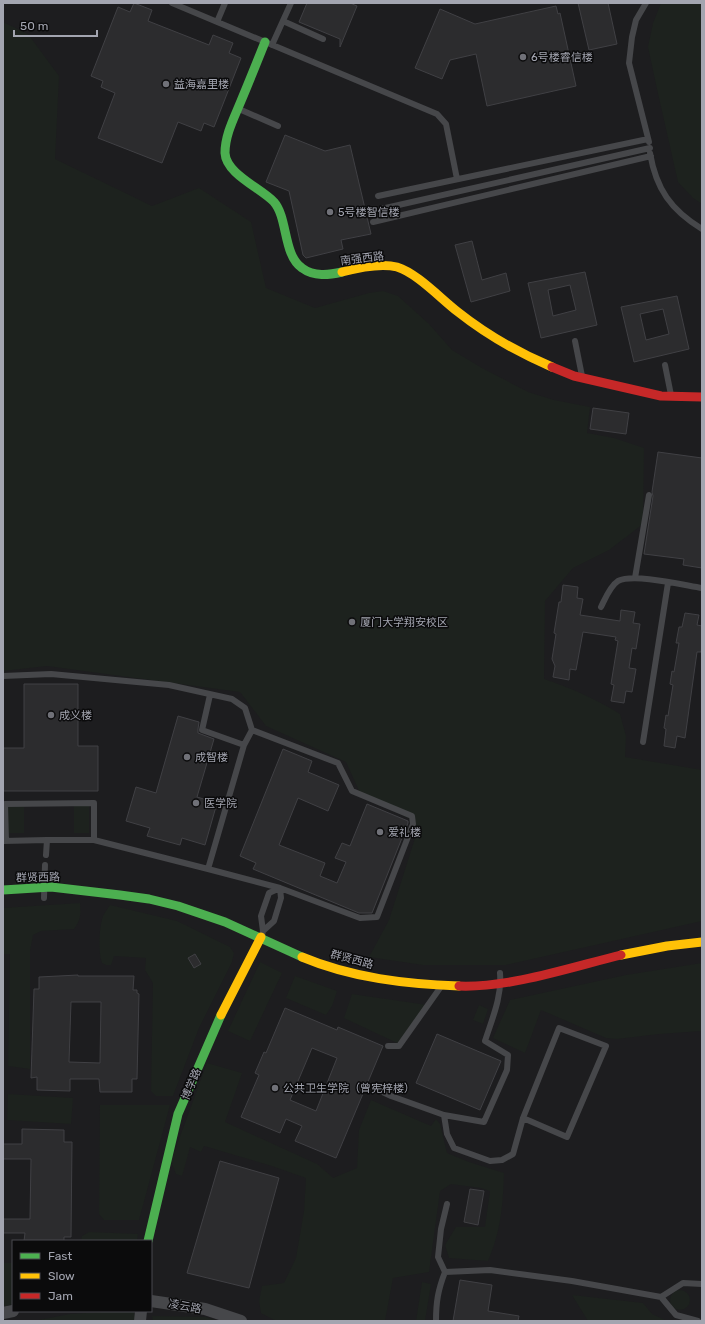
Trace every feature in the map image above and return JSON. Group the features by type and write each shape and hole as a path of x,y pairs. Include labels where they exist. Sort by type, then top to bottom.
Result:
{"street":[{"name":"南强西路","path":"269,43 227,136 225,155 231,168 274,202 279,212 293,258 301,268 313,274 328,275 384,266 396,267 409,272 459,312 497,339 526,356 574,376 661,396 702,397"},
{"name":"群贤西路","path":"3,890 44,887 107,892 151,900 191,910 262,934 316,962 370,977 431,985 484,986 528,979 653,948 702,942"},
{"name":"博学路","path":"148,1240 178,1114 215,1027 262,934"},
{"name":"凌云路","path":"152,1300 204,1309 241,1321"}],"lane":[{"path":"172,3 437,114 446,124 457,179"},
{"path":"217,22 225,3"},
{"path":"269,43 283,21 291,3"},
{"path":"646,3 636,20 632,37 630,63 651,156 656,176 664,194 674,208 689,221 702,229"},
{"path":"283,21 323,39"},
{"path":"238,109 278,126"},
{"path":"378,196 648,138"},
{"path":"381,209 650,148"},
{"path":"577,153 579,163"},
{"path":"373,222 651,156"},
{"path":"468,176 469,188"},
{"path":"575,341 583,378"},
{"path":"665,365 672,396"},
{"path":"635,578 649,495"},
{"path":"601,607 609,591 618,582 635,578 702,588"},
{"path":"644,742 668,583"},
{"path":"3,676 51,674 169,685 232,699 245,708 252,730 244,745 208,869"},
{"path":"210,694 202,730 244,745"},
{"path":"94,840 94,803 5,804 4,841 94,840 280,888 360,918 377,917 412,824 412,816 352,791 338,763 252,730"},
{"path":"46,855 47,840"},
{"path":"44,898 45,865"},
{"path":"262,934 261,916 269,893 280,888"},
{"path":"262,934 274,921 281,898 280,888"},
{"path":"372,1086 391,1096 444,1115 484,1122 507,1070 508,1063 508,1055 485,1041 497,1005 501,983 500,973"},
{"path":"388,1046 399,1046 442,985"},
{"path":"444,1115 447,1134 454,1148 490,1161 502,1160 513,1154 523,1118 559,1028 606,1046 567,1137 523,1118"},
{"path":"436,1321 438,1290 445,1272 438,1257 441,1229 447,1204"},
{"path":"445,1272 490,1270 572,1281 661,1297 676,1314 700,1321 702,1314"},
{"path":"661,1297 683,1283 702,1284"}],"shaded area":[{"name":"厦门大学翔安校区","path":"3,3 702,3 702,1321 3,1321"},
{"path":"661,3 702,3 702,204 693,198 678,182 648,47 653,23"},
{"path":"3,22 28,34 59,76 55,159 152,206 199,188 251,222 266,288 315,308 369,293 383,291 398,296 429,324 452,350 482,368 528,392 554,400 590,407 587,433 614,438 644,448 643,524 609,550 573,568 545,601 544,679 583,694 620,714 626,736 625,757 702,770 702,921 506,965 423,965 369,957 389,920 416,835 416,822 361,795 346,762 266,726 240,692 47,666 3,671"},
{"path":"8,806 24,806 24,833 8,833"},
{"path":"74,806 89,806 89,833 74,833"},
{"path":"80,903 80,916 74,929 41,931 33,935 30,951 30,1069 8,1066 10,954 3,954 3,908"},
{"path":"110,905 177,921 230,947 234,953 232,962 199,1028 173,1096 156,1096 151,1091 153,983 145,970 146,958 114,956 111,965 102,963 100,946 101,926 103,916"},
{"path":"260,962 282,973 250,1041 228,1031"},
{"path":"702,963 702,1031 617,1039 606,1038 541,1010 525,1053 493,1038 510,1000 626,975"},
{"path":"295,976 337,991 332,1006 326,1015 286,998"},
{"path":"352,994 427,1005 410,1032 397,1043 344,1018"},
{"path":"479,1005 488,1009 483,1024 473,1020"},
{"path":"207,1063 242,1073 225,1122 317,1164 333,1178 357,1168 359,1130 371,1100 431,1126 436,1119 440,1124 447,1153 469,1162 504,1173 499,1228 488,1261 449,1258 445,1245 456,1227 485,1227 490,1191 481,1188 451,1184 440,1191 429,1272 393,1278 385,1321 276,1321 261,1313 259,1301 262,1286 284,1283 296,1258 304,1211 306,1178 272,1166 204,1146 201,1152 190,1147 182,1176 176,1174 171,1161"},
{"path":"8,1094 73,1098 71,1124 7,1120"},
{"path":"100,1105 170,1105 139,1220 104,1220 99,1214"},
{"path":"89,1232 138,1234 137,1240 81,1240 82,1236"},
{"path":"3,1263 12,1263 12,1304 3,1307"},
{"path":"422,1282 431,1284 425,1321 416,1321"},
{"path":"676,1290 684,1290 690,1296 690,1304 684,1310 676,1310 670,1304 670,1296"},
{"path":"572,1295 643,1303 652,1314 667,1321 588,1321"},
{"path":"134,1312 136,1321 34,1321 70,1314"},
{"path":"152,1316 206,1317 217,1321 153,1321"}],"building":[{"name":"益海嘉里楼","path":"134,3 152,10 148,21 209,45 213,35 233,43 229,53 241,58 214,127 204,123 201,131 178,122 162,163 98,138 115,93 101,87 103,81 91,76 118,7 130,12"},
{"path":"307,3 350,3 357,6 340,47 340,39 299,22"},
{"path":"578,3 608,3 617,44 589,50"},
{"name":"6号楼睿信楼","path":"556,6 558,14 560,13 576,86 487,106 476,54 450,60 442,79 415,68 440,9 475,24"},
{"name":"5号楼智信楼","path":"285,135 325,151 350,145 371,234 341,240 343,249 306,258 303,255 289,191 266,182"},
{"path":"472,241 482,280 506,273 510,291 471,302 455,245"},
{"path":"585,272 597,325 541,338 528,283","holes":["570,285 576,310 553,316 548,290"]},
{"path":"677,296 689,349 634,362 621,307","holes":["663,309 669,334 646,340 640,314"]},
{"path":"593,408 629,413 626,434 590,429"},
{"path":"658,452 702,458 702,568 683,565 684,559 644,554"},
{"path":"563,585 578,587 577,598 583,599 580,615 620,621 621,610 635,612 633,623 640,624 636,649 632,648 629,668 636,669 632,692 626,691 624,703 611,701 614,685 611,684 618,641 615,640 616,637 583,632 576,670 570,669 569,680 553,677 555,666 552,659 556,634 554,633"},
{"path":"685,613 699,615 697,625 702,626 702,646 701,652 697,652 685,738 677,736 675,748 664,746 666,729 664,728 666,715 668,716 673,685 670,684 672,671 674,672 679,643 676,643 679,627 682,627"},
{"name":"成义楼","path":"24,684 78,684 78,746 98,746 98,791 3,791 3,748 24,748"},
{"name":"成智楼","path":"178,716 199,722 198,733 214,739 197,797 217,803 205,845 182,838 180,845 147,836 150,828 126,821 136,787 156,793"},
{"name":"爱礼楼","path":"283,749 312,761 308,772 339,785 328,811 298,798 279,845 325,863 320,876 337,883 346,862 335,858 342,843 350,846 367,804 408,821 372,913 359,913 253,869 256,863 240,856"},
{"path":"195,954 201,964 194,968 188,958"},
{"path":"78,975 134,976 133,990 137,990 137,993 139,994 137,1079 132,1079 132,1092 100,1092 99,1079 70,1079 70,1091 37,1090 37,1077 31,1078 34,989 39,989 39,977","holes":["71,1002 101,1002 100,1063 69,1062"]},
{"name":"公共卫生学院（曾宪梓楼）","path":"285,1008 337,1030 338,1027 383,1046 336,1158 295,1141 302,1126 286,1119 280,1133 241,1117 259,1075 255,1073 264,1052 266,1053","holes":["312,1048 337,1058 316,1111 290,1100"]},
{"path":"437,1034 501,1061 480,1110 416,1083"},
{"path":"22,1129 64,1130 64,1142 72,1142 71,1237 64,1237 64,1240 24,1240 25,1233 3,1233 3,1219 30,1219 31,1159 3,1159 3,1144 22,1144"},
{"path":"220,1161 279,1178 249,1288 187,1273"},
{"path":"470,1189 484,1191 478,1225 464,1222"},
{"path":"460,1280 492,1285 488,1311 519,1316 518,1321 453,1321"}],"traffic: fast":[{"path":"265,42 228,133 225,146 227,161 231,168 274,202 282,217 288,246 296,262 302,268 311,273 317,274 342,272"},
{"path":"3,890 51,887 149,899 178,906 225,922 302,957"},
{"path":"148,1240 178,1114 221,1015"}],"traffic: slow":[{"path":"342,272 377,266 391,266 405,270 421,280 458,312 492,336 515,350 552,367"},
{"path":"221,1015 261,937"},
{"path":"621,955 667,946 702,942"},
{"path":"302,957 340,970 379,979 419,984 459,986"}],"traffic: jam":[{"path":"552,367 574,376 661,396 702,397"},
{"path":"459,986 499,984 541,976 621,955"}],"place":[{"name":"6号楼睿信楼","path":"523,57"},
{"name":"益海嘉里楼","path":"166,84"},
{"name":"5号楼智信楼","path":"330,212"},
{"name":"厦门大学翔安校区","path":"352,622"},
{"name":"成义楼","path":"51,715"},
{"name":"成智楼","path":"187,757"},
{"name":"医学院","path":"196,803"},
{"name":"爱礼楼","path":"380,832"},
{"name":"公共卫生学院（曾宪梓楼）","path":"275,1088"}]}
